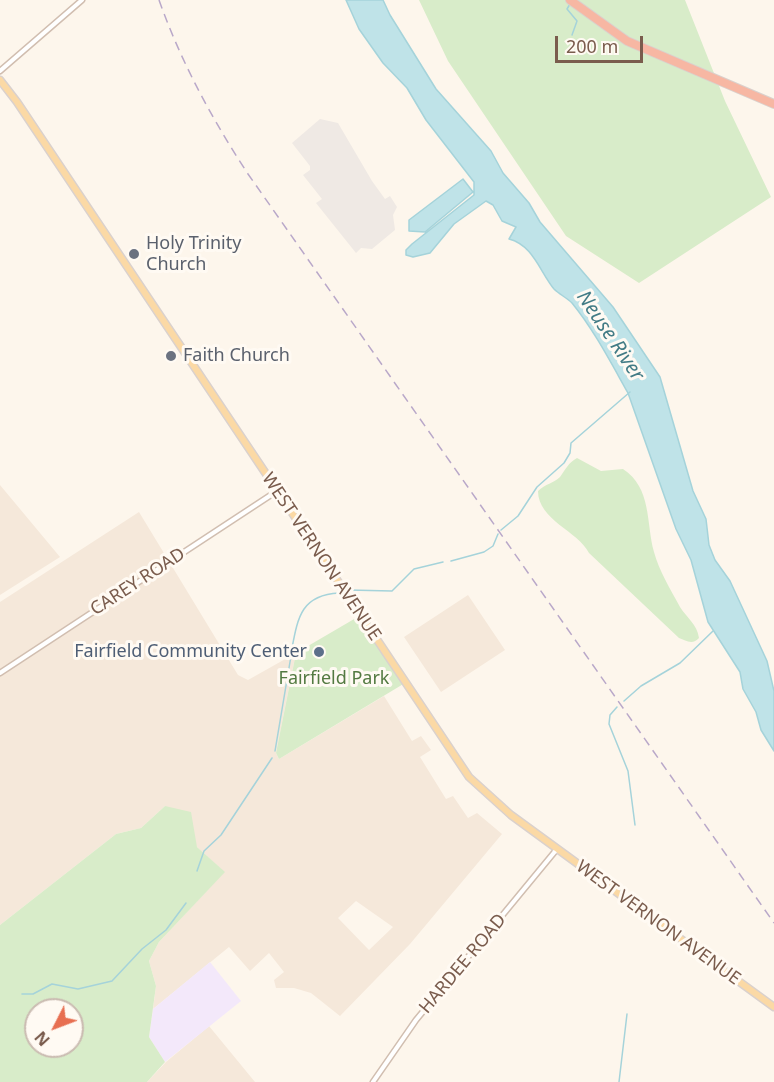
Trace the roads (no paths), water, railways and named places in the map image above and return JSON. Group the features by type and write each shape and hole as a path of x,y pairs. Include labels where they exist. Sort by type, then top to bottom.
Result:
{"highway":[{"path":"570,0 627,41 772,103"}],"main road":[{"name":"WEST VERNON AVENUE","path":"0,80 17,102 469,777 496,804 774,1007"}],"street":[{"path":"0,70 82,0"},
{"name":"CAREY ROAD","path":"0,673 277,491"},
{"name":"HARDEE ROAD","path":"373,1082 416,1020 558,849"}],"water":[{"name":"Neuse River","path":"346,0 383,0 436,89 491,151 503,173 529,203 540,222 613,307 660,377 693,491 706,519 709,545 715,560 730,581 767,661 774,691 774,751 761,730 756,712 743,689 740,672 708,622 691,560 676,529 628,393 580,313 572,303 554,289 530,253 517,242 509,239 516,227 502,221 493,205 486,201 454,224 430,253 413,257 406,255 406,250 412,244 474,195 474,182 426,120 407,88 383,63 359,29"},
{"path":"463,179 473,192 425,232 409,231 409,220"}],"waterway":[{"path":"570,4 567,9 577,21 572,35"},
{"path":"501,530 518,516 537,487 564,463 570,453 571,443 630,392"},
{"path":"451,561 484,552 493,546 498,534"},
{"path":"348,590 392,591 414,569 443,562"},
{"path":"292,648 300,617 309,603 317,598 339,593"},
{"path":"624,701 641,686 680,663 713,631"},
{"path":"275,751 291,656"},
{"path":"617,707 610,715 609,724 628,771 635,825"},
{"path":"197,871 204,851 221,835 272,758"},
{"path":"22,994 33,994 52,984 78,989 112,981 142,949 166,930 186,903"},
{"path":"619,1082 627,1014"}],"railway":[{"path":"159,0 198,90 248,174 774,923"}],"place":[{"name":"Holy Trinity Church","path":"134,254"},
{"name":"Faith Church","path":"171,356"},
{"name":"Fairfield Community Center","path":"319,652"}],"park label":[{"name":"Fairfield Park","path":"334,679"}]}
